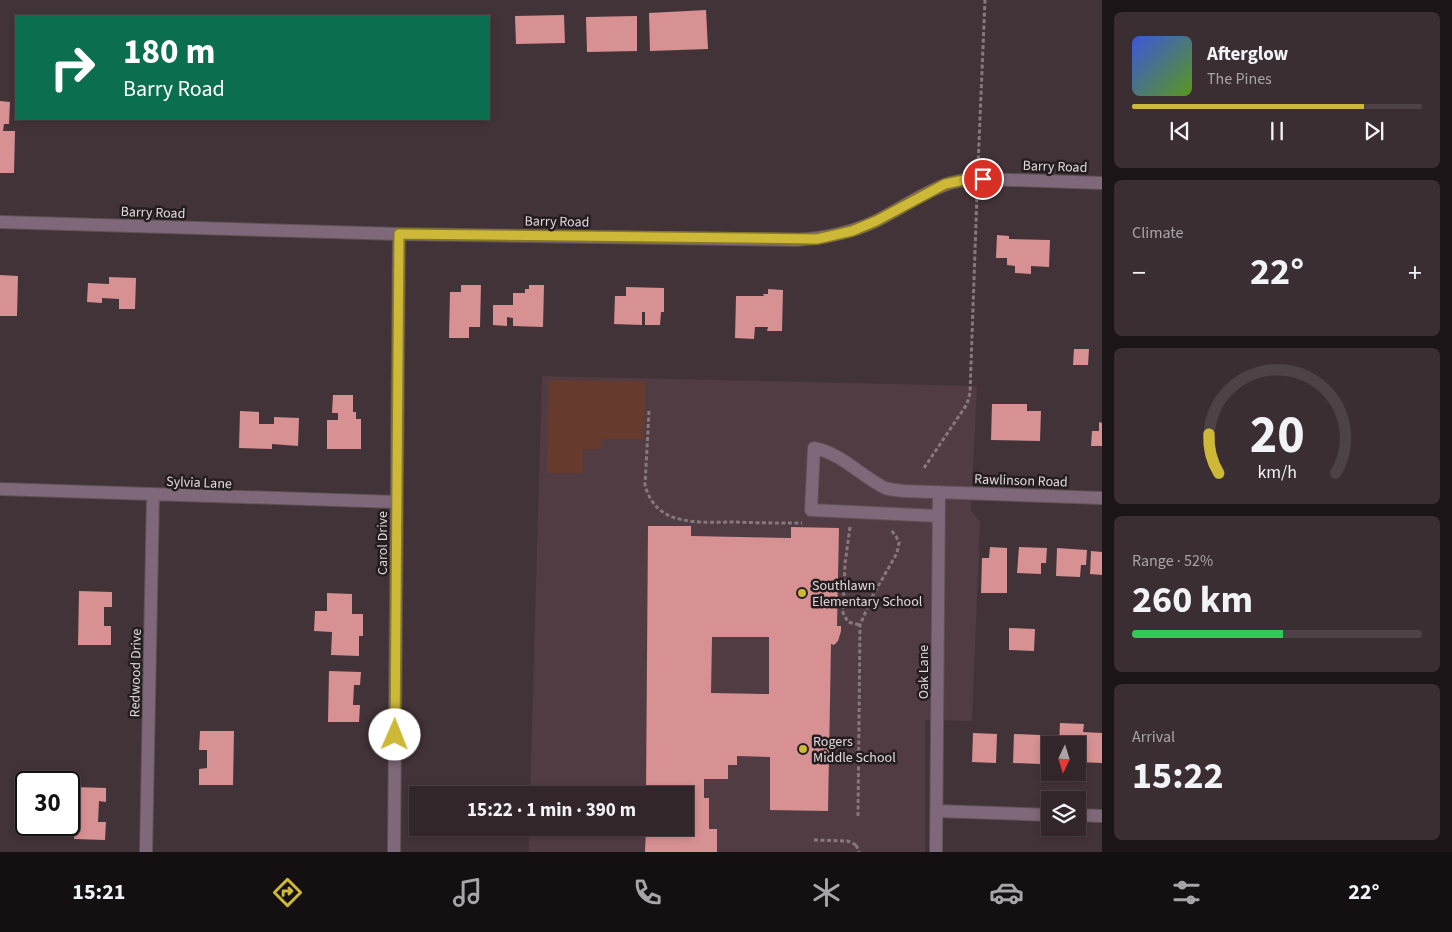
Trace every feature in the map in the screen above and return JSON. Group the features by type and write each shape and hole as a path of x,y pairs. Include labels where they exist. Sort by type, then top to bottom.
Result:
{"street":[{"name":"Barry Road","path":"0,222 399,234 817,239 852,231 876,221 945,184 964,180 1102,183"},
{"name":"Carol Drive","path":"394,852 399,234"},
{"name":"Rawlinson Road","path":"938,516 811,510 814,448 839,458 887,489 1102,498"},
{"name":"Sylvia Lane","path":"0,489 397,502"},
{"name":"Oak Lane","path":"936,852 939,492"},
{"name":"Redwood Drive","path":"146,852 154,495"},
{"path":"937,811 1041,815"},
{"path":"1086,816 1102,816"}],"path":[{"path":"924,468 967,404 970,393 985,0"},
{"path":"648,411 645,485 648,496 656,507 666,514 689,522 806,524"},
{"path":"842,524 850,523 845,564 843,613 848,622 860,625"},
{"path":"858,816 860,625 872,596 897,553 899,543 890,528 884,526"},
{"path":"814,840 848,842 856,845 859,852"}],"shaded area":[{"path":"542,376 977,386 971,510 980,522 972,721 925,720 925,852 529,852 529,836 694,836 694,786 530,786"},
{"path":"549,380 645,381 644,439 601,439 601,449 583,449 583,473 547,473"}],"building":[{"path":"706,10 708,49 650,51 649,13"},
{"path":"564,15 565,43 516,44 515,16"},
{"path":"637,16 637,51 587,52 586,17"},
{"path":"0,101 10,102 9,124 4,124 3,131 15,131 14,173 0,173"},
{"path":"997,235 1009,236 1009,239 1050,240 1049,267 1031,266 1031,274 1015,273 1015,266 1007,265 1007,258 996,258"},
{"path":"0,275 18,276 17,316 0,316"},
{"path":"109,277 136,278 135,309 119,309 119,299 102,298 102,303 87,302 88,283 109,284"},
{"path":"461,285 481,285 480,327 469,327 469,338 449,338 450,292 461,292"},
{"path":"529,285 544,285 543,327 513,326 513,318 507,317 507,326 493,325 493,305 513,305 513,293 525,293 525,289 529,289"},
{"path":"626,287 664,288 664,312 661,312 660,325 645,325 645,312 642,312 642,325 614,324 615,296 626,296"},
{"path":"768,289 783,290 782,331 767,331 768,327 755,327 754,339 735,338 736,296 764,296 763,294 768,294"},
{"path":"1074,349 1089,349 1088,365 1073,365"},
{"path":"333,395 353,395 353,412 356,412 356,419 361,419 361,449 327,449 327,420 338,420 338,413 332,413"},
{"path":"992,404 1027,404 1027,411 1041,411 1040,441 991,440"},
{"path":"240,411 259,412 259,424 274,424 274,417 299,418 298,446 272,444 272,449 239,448"},
{"path":"1099,422 1102,423 1102,446 1091,446 1092,431 1099,431"},
{"path":"648,526 691,526 691,536 791,538 791,527 839,528 837,626 841,626 841,631 838,641 834,645 831,644 828,811 770,810 770,757 737,756 737,765 728,765 728,779 704,779 704,798 709,798 709,829 717,829 717,852 645,852 646,836 694,836 694,786 646,786","holes":["712,637 769,637 769,694 711,693"]},
{"path":"990,547 1007,548 1007,593 981,593 982,558 989,558"},
{"path":"1019,547 1047,548 1046,563 1041,563 1041,574 1017,573"},
{"path":"1057,548 1087,550 1086,565 1081,565 1080,577 1056,576"},
{"path":"1091,551 1102,552 1102,575 1090,574"},
{"path":"79,591 112,592 112,607 104,607 104,626 111,626 111,645 78,645"},
{"path":"327,593 352,594 352,614 363,614 363,636 359,636 359,656 331,655 332,632 314,631 315,611 327,611"},
{"path":"1009,628 1035,629 1034,651 1009,650"},
{"path":"329,671 361,672 360,685 354,685 353,705 360,705 359,722 328,722"},
{"path":"1060,723 1084,724 1083,732 1102,733 1102,763 1086,762 1086,736 1059,736"},
{"path":"200,731 234,731 233,785 199,785 199,769 207,768 207,750 199,750"},
{"path":"973,733 997,734 996,763 972,762"},
{"path":"1014,734 1041,735 1040,764 1013,763"},
{"path":"80,787 106,788 106,802 99,801 98,822 106,822 105,840 74,839 74,836 80,836"}],"place":[{"name":"Southlawn Elementary School","path":"802,593"},
{"name":"Rogers Middle School","path":"803,749"}],"route":[{"path":"395,735 399,234 817,239 852,231 876,221 945,184 983,179"}]}
